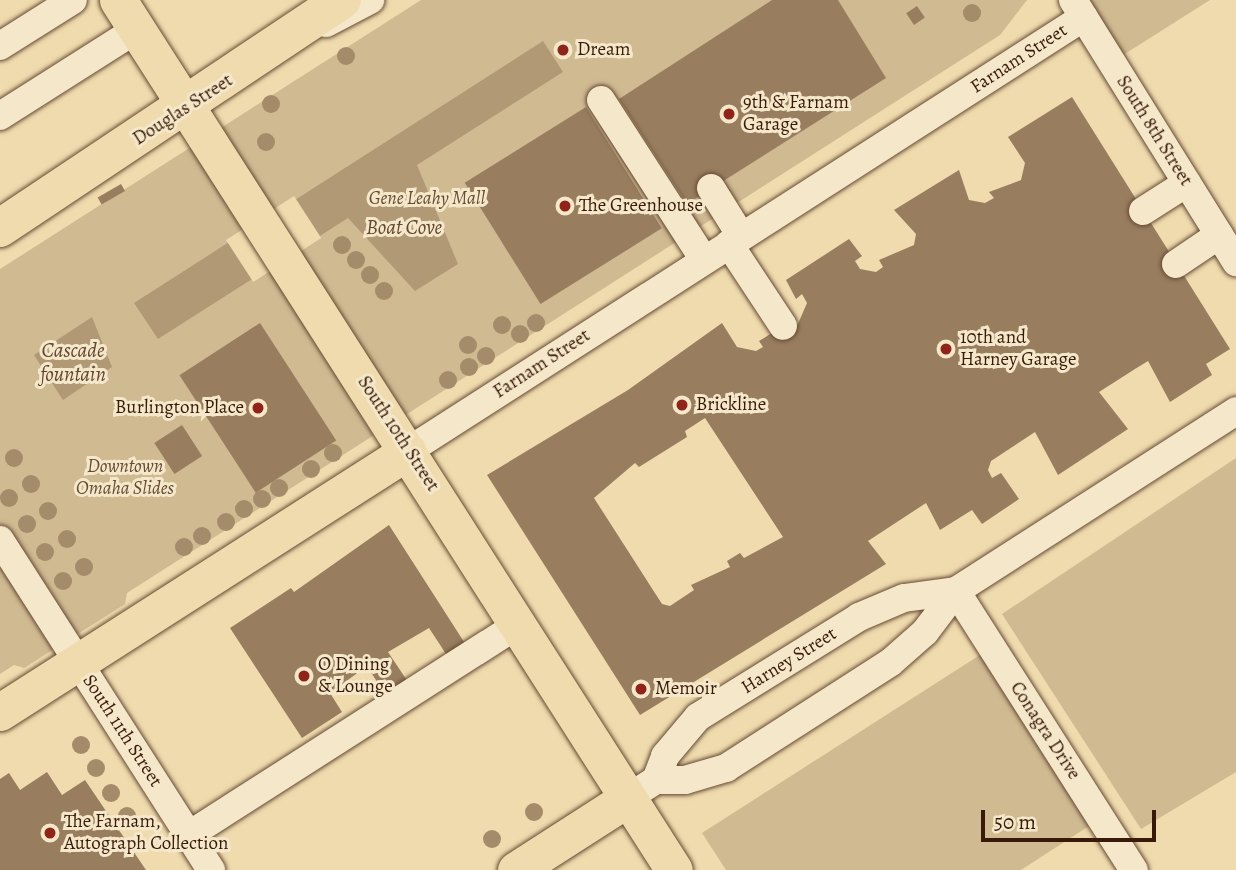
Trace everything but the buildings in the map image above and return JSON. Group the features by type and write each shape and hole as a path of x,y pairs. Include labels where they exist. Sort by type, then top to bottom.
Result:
{"highway":[{"path":"280,47 342,0"},
{"name":"Douglas Street","path":"0,228 280,47"}],"main road":[{"name":"South 10th Street","path":"127,15 519,624 642,789 674,870"},
{"name":"Farnam Street","path":"0,712 408,451"},
{"name":"Harney Street","path":"516,870 642,789"}],"street":[{"path":"0,46 73,0"},
{"path":"280,47 319,0"},
{"name":"Douglas Street","path":"280,47 370,0"},
{"name":"South 8th Street","path":"1078,9 1236,262"},
{"name":"Farnam Street","path":"408,451 735,240 1078,9"},
{"path":"0,116 127,15"},
{"path":"601,100 704,260"},
{"path":"1143,211 1187,183"},
{"path":"711,188 735,240 783,326"},
{"path":"1176,264 1219,235"},
{"name":"Harney Street","path":"642,789 726,768 891,662 925,632 956,591 1236,411"},
{"name":"South 11th Street","path":"0,540 211,870"},
{"name":"Harney Street","path":"642,789 665,756 698,717 859,617 904,598 956,591"},
{"name":"Conagra Drive","path":"956,591 1134,870"},
{"path":"188,835 519,624"}],"green space":[{"name":"Gene Leahy Mall","path":"421,0 1027,0 1000,35 127,593 125,604 24,668 14,665 0,674 0,269"},
{"path":"1085,0 1210,0 1120,57"},
{"path":"1236,458 1236,772 1141,829 1002,614"},
{"path":"983,653 1089,826 1021,870 726,870 702,833"}],"water":[{"name":"Boat Cove","path":"543,41 563,72 417,165 458,264 415,291 348,218 158,339 134,303"},
{"name":"Cascade fountain","path":"92,317 112,367 63,400 34,355"}],"pier":[{"path":"294,196 321,238 253,282 226,240"}],"place":[{"name":"Dream","path":"563,50"},
{"name":"9th & Farnam Garage","path":"729,114"},
{"name":"The Greenhouse","path":"565,206"},
{"name":"10th and Harney Garage","path":"946,349"},
{"name":"Brickline","path":"682,405"},
{"name":"Burlington Place","path":"258,408"},
{"name":"O Dining & Lounge","path":"304,676"},
{"name":"Memoir","path":"641,689"},
{"name":"The Farnam, Autograph Collection","path":"50,833"}],"park label":[{"name":"Downtown Omaha Slides","path":"125,478"}]}
